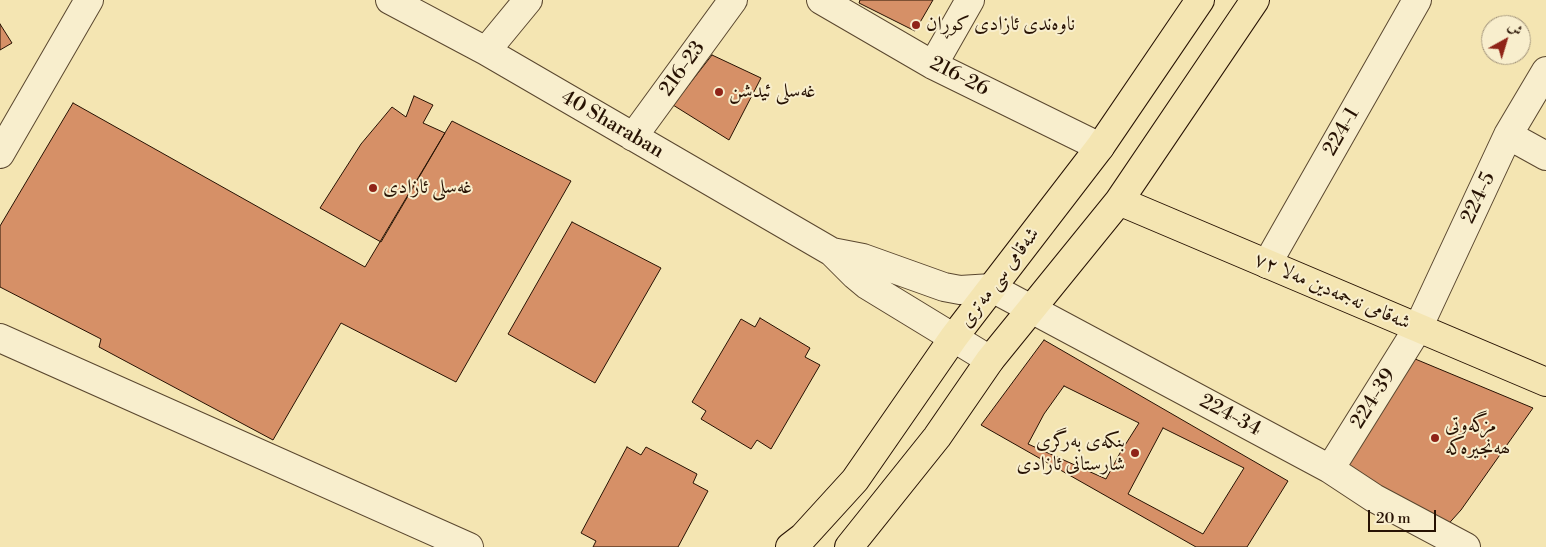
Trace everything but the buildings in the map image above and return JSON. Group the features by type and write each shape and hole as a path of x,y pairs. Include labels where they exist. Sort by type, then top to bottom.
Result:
{"main road":[{"name":"شەقامی سی مەتری","path":"790,547 803,536 855,480 954,337 1100,147 1200,0"},
{"path":"849,547 937,437 990,360 1119,201 1255,0"},
{"name":"شەقامی نەجمەدین مەلا ٧٢","path":"1119,201 1546,382"}],"street":[{"path":"0,154 89,0"},
{"name":"40 Sharaban","path":"390,0 486,51 832,252 854,275 867,285 990,360"},
{"path":"486,51 528,0"},
{"name":"216-23","path":"633,137 733,0"},
{"name":"216-26","path":"822,0 934,65 1100,147"},
{"path":"934,65 970,0"},
{"name":"224-1","path":"1267,264 1417,0"},
{"name":"224-5","path":"1418,328 1508,135 1546,71"},
{"path":"1508,135 1546,156"},
{"name":"40 Sharaban","path":"832,252 863,258 944,287 960,290 992,288"},
{"name":"224-34","path":"992,288 1330,469 1374,498 1453,544"},
{"name":"224-39","path":"1330,469 1418,328"},
{"path":"0,338 469,547"}],"place":[{"name":"ناوەندی ئازادی کوڕان","path":"916,25"},
{"name":"غەسلی ئیدشن","path":"719,92"},
{"name":"غەسلی ئازادی","path":"373,188"},
{"name":"مزگەوتی ھەنجیرەکە","path":"1435,438"},
{"name":"بنکەی بەرگری شارستانی ئازادی","path":"1135,453"}]}
